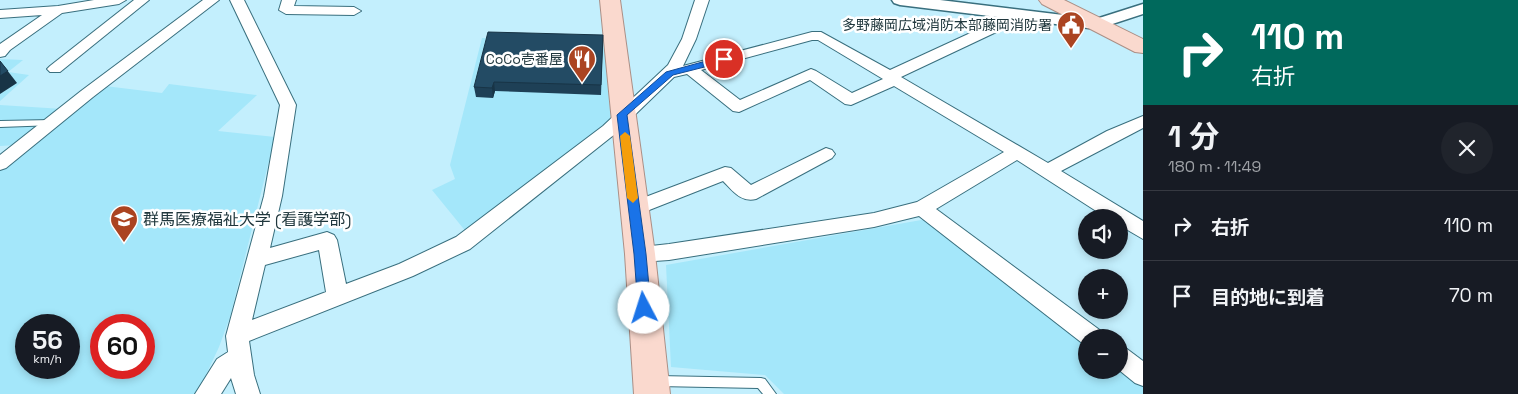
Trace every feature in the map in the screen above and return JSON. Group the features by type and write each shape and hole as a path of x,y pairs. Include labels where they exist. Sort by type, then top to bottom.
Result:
{"main road":[{"path":"610,0 622,115 640,254 651,388"},
{"path":"1049,0 1143,47"}],"street":[{"path":"0,14 58,10 119,0"},
{"path":"55,68 142,0"},
{"path":"0,164 87,94 212,0"},
{"path":"237,0 288,105 273,196 256,260 238,346 242,375 248,394"},
{"path":"289,0 286,10 354,10"},
{"path":"207,394 238,346 338,297 406,270 463,243 609,130 622,115 670,74 692,30 702,0"},
{"path":"900,0 1097,24 1143,9"},
{"path":"0,53 5,47 58,10"},
{"path":"689,68 738,106 811,74 852,100 1021,15"},
{"path":"670,74 812,36 821,36 1017,152 1143,231"},
{"path":"1047,171 1143,121"},
{"path":"640,254 669,252 874,220 922,208 1017,152"},
{"path":"634,209 725,174 749,194 826,154"},
{"path":"922,208 1082,329"},
{"path":"256,260 327,240 338,297"},
{"path":"1128,363 1143,375"}],"lane":[{"path":"0,124 52,123"},
{"path":"651,388 760,384 770,394"}],"shaded area":[{"path":"482,38 609,42 613,119 467,233 432,190 455,179 450,165"},
{"path":"0,59 23,60 8,72 29,75 0,101"},
{"name":"群馬医療福祉大学 (看護学部)","path":"169,84 257,95 218,131 275,137 230,317 219,347 197,394 0,394 0,170 105,86 162,93"},
{"path":"0,105 63,109 17,145 0,146"},
{"path":"927,219 1078,332 1078,379 1128,379 1128,363 1139,371 1143,383 1143,394 784,394 765,375 671,367 666,265"}],"building":[{"path":"488,32 603,35 601,85 494,82 492,88 474,87"},
{"path":"0,61 8,71 0,76"}],"slow traffic":[{"path":"625,136 633,198"}],"place":[{"name":"多野藤岡広域消防本部藤岡消防署","path":"1071,49"},
{"name":"CoCo壱番屋","path":"582,83"},
{"name":"群馬医療福祉大学 (看護学部)","path":"124,243"}],"route":[{"path":"644,308 640,254 622,115 670,74 724,59"}]}
